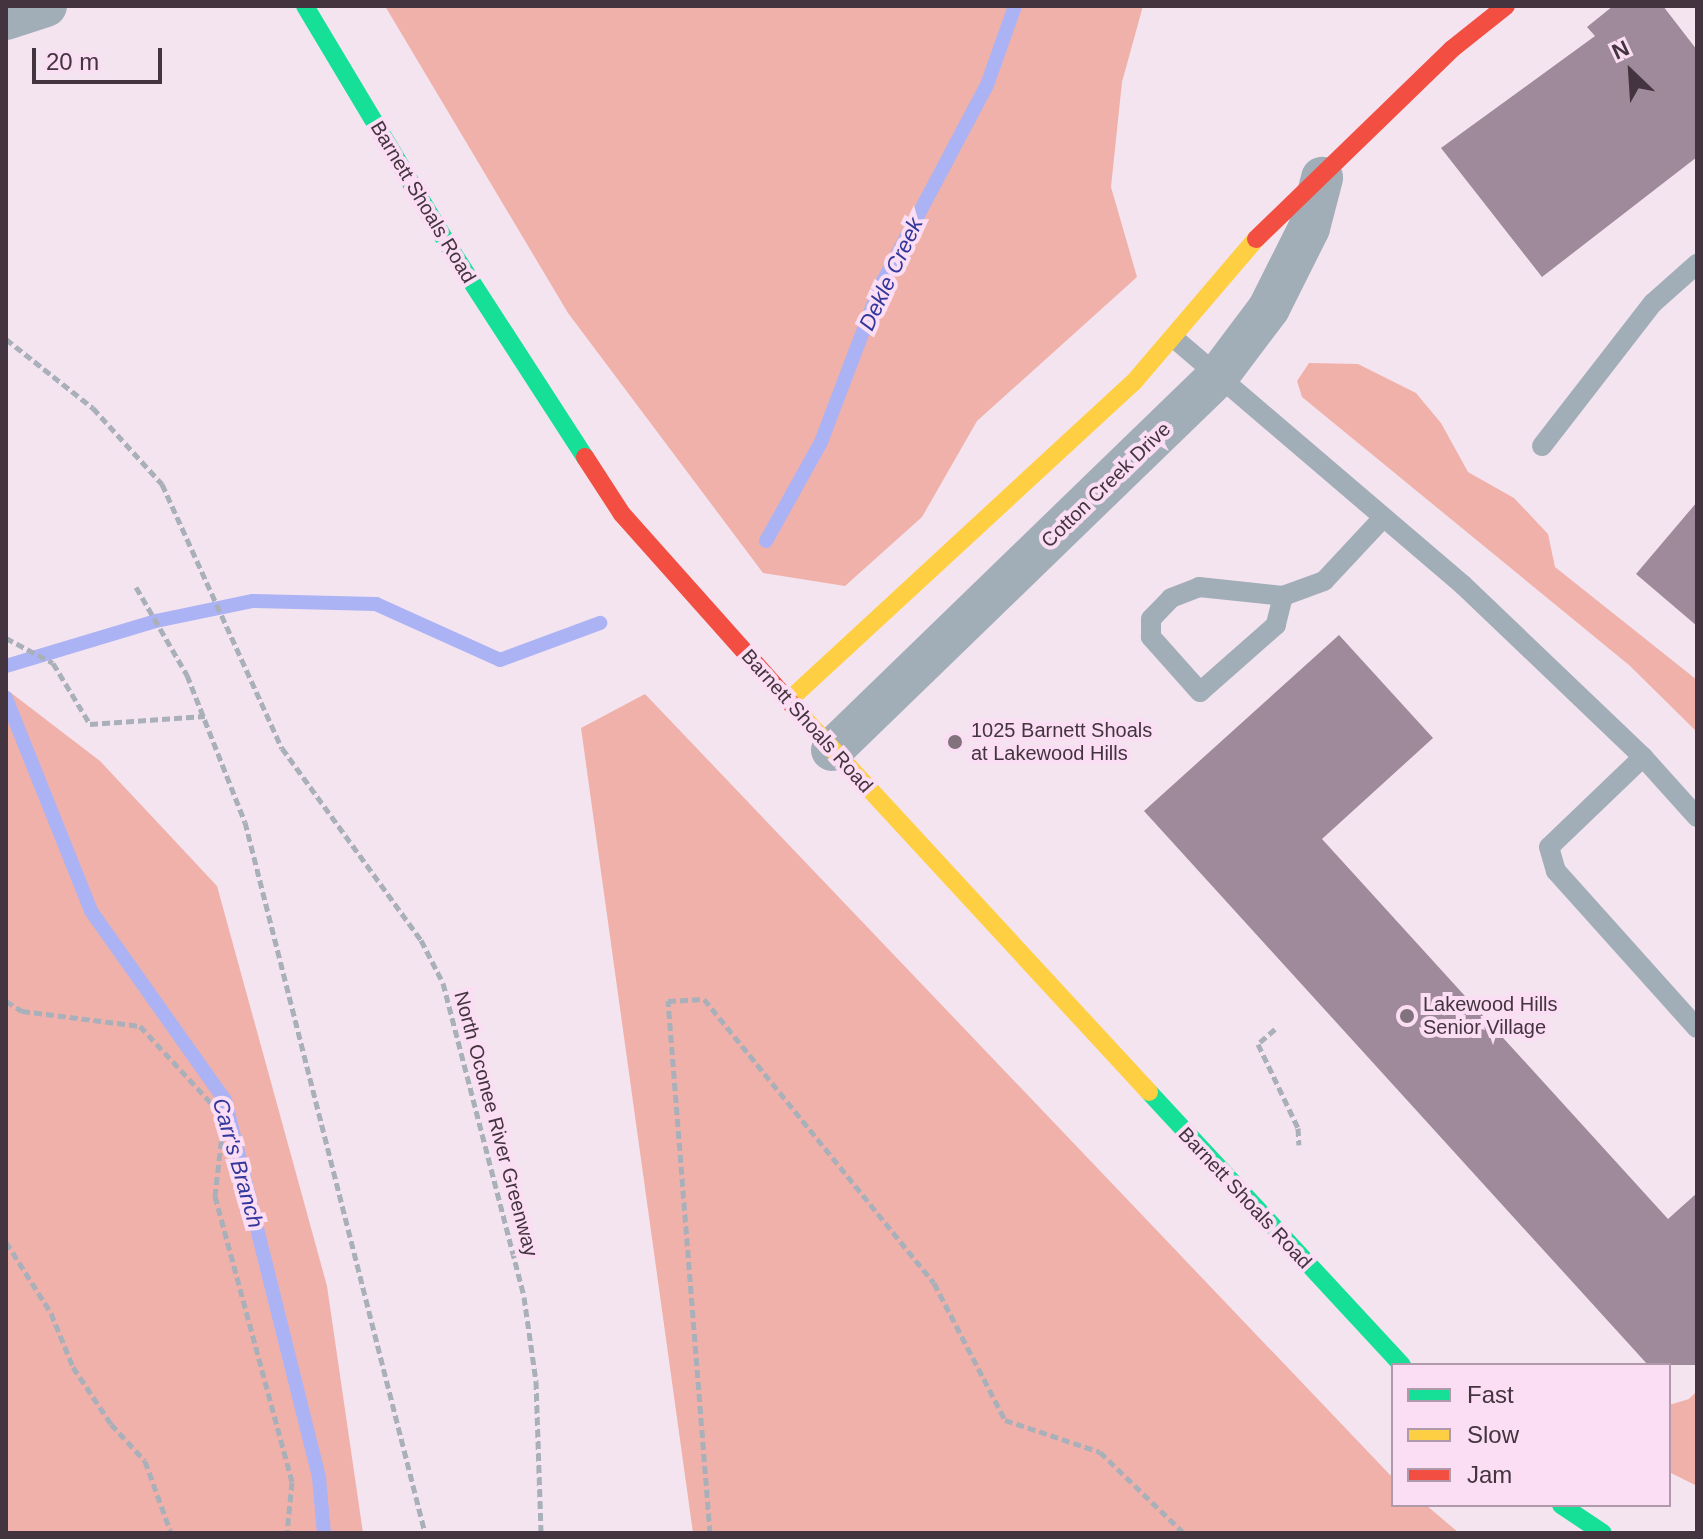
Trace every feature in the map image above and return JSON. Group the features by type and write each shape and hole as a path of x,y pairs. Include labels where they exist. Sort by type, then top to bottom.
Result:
{"main road":[{"name":"Barnett Shoals Road","path":"305,6 451,250 622,514 832,750 1400,1363"},
{"path":"788,701 1175,339 1282,209 1322,178 1452,49 1506,6"},
{"path":"1564,1507 1603,1533"}],"street":[{"path":"6,19 46,6"},
{"name":"Cotton Creek Drive","path":"832,750 1218,376 1269,308 1309,228 1322,178"}],"lane":[{"path":"1542,446 1653,303 1696,267"},
{"path":"1175,339 1463,585 1643,757 1697,817"},
{"path":"1283,596 1276,625 1200,692 1151,637 1151,619 1171,598 1199,587 1283,596 1324,581 1383,518"},
{"path":"1643,757 1549,847 1556,871 1697,1028"}],"path":[{"name":"North Oconee River Greenway","path":"6,339 40,362 135,452 162,484 202,566 255,697 282,748 421,940 443,983 524,1297 536,1381 541,1533"},
{"path":"136,587 205,716 245,822 425,1533"},
{"path":"6,638 53,663 90,724 205,716"},
{"path":"710,1533 668,1001 704,999 934,1283 1005,1420 1100,1452 1184,1533"},
{"path":"6,1001 22,1011 140,1026 224,1117 215,1196 292,1482 287,1533"},
{"path":"1275,1029 1258,1044 1298,1128 1299,1145"},
{"path":"6,1242 51,1313 73,1367 111,1424 145,1461 171,1533"}],"shaded area":[{"path":"385,6 1143,6 1122,82 1111,187 1137,277 977,421 922,517 845,586 763,573 568,313"},
{"path":"1309,363 1358,364 1416,393 1441,423 1468,472 1514,498 1548,534 1555,567 1697,680 1697,732 1629,665 1302,397 1297,381"},
{"path":"6,689 100,761 217,886 327,1286 363,1533 6,1533"},
{"path":"645,694 1391,1476 1391,1507 1428,1507 1459,1533 693,1533 581,728"},
{"path":"1697,1391 1697,1486 1671,1473 1671,1404 1689,1399"}],"building":[{"path":"1613,6 1663,6 1697,50 1697,157 1542,277 1441,148 1595,36 1587,27"},
{"path":"1697,502 1697,626 1636,574"},
{"name":"Lakewood Hills Senior Village","path":"1339,635 1433,738 1322,839 1668,1219 1697,1193 1697,1365 1646,1363 1144,811"}],"waterway":[{"name":"Dekle Creek","path":"766,541 821,442 880,287 987,85 1015,6"},
{"path":"6,666 156,621 253,601 376,604 500,660 600,623"},
{"name":"Carr's Branch","path":"6,698 91,911 225,1100 319,1478 324,1533"}],"traffic: fast":[{"path":"305,6 451,250 585,457"},
{"path":"1149,1092 1400,1363"},
{"path":"1564,1507 1603,1533"}],"traffic: slow":[{"path":"788,701 1133,383 1256,239"},
{"path":"801,715 1149,1092"}],"traffic: jam":[{"path":"1256,239 1452,49 1506,6"},
{"path":"585,457 622,514 801,715"}],"place":[{"name":"1025 Barnett Shoals at Lakewood Hills","path":"955,742"},
{"name":"Lakewood Hills Senior Village","path":"1407,1016"}]}
